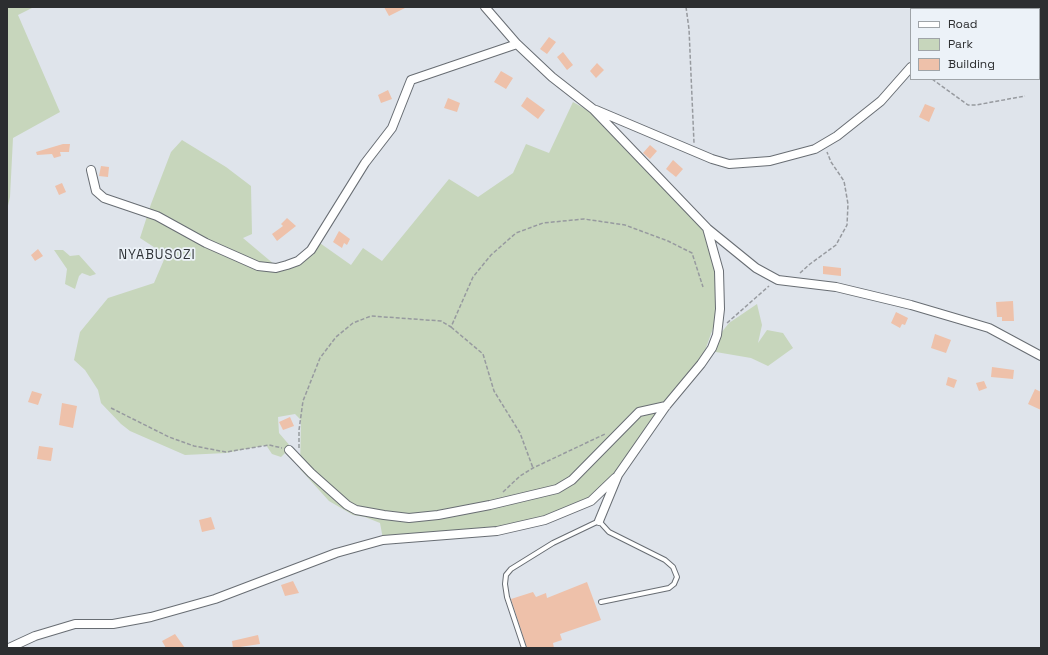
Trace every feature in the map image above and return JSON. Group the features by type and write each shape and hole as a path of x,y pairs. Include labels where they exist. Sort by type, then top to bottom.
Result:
{"street":[{"path":"485,7 517,44 552,77 593,109 707,228 756,268 778,280 836,287 911,305 988,328 1041,356"},
{"path":"91,170 96,191 104,198 157,216 206,243 258,266 276,268 287,265 298,260 310,251 365,163 392,128 410,80 517,44"},
{"path":"593,109 665,138 696,153 729,164 750,164 792,156 824,144 881,101 910,68"},
{"path":"9,648 35,636 75,624 113,624 165,613 215,598 336,552 383,540 496,531 545,520 591,501 618,475 666,406 701,364 717,335 720,309 720,279 707,228"},
{"path":"289,450 311,473 347,505 364,512 409,518 438,515 490,505 562,486 572,480 639,412 666,406"},
{"path":"598,521 618,475"}],"lane":[{"path":"524,648 507,597 505,584 506,576 511,569 553,543 598,521 609,532 665,560 673,567 677,577 674,584 669,588 601,602"}],"path":[{"path":"686,7 689,29 690,80 696,153"},
{"path":"934,80 971,105 1025,96"},
{"path":"800,274 810,264 836,245 847,225 848,204 844,181 831,162 824,144"},
{"path":"451,327 473,277 516,233 542,223 584,219 625,225 668,241 692,253 703,287"},
{"path":"727,324 772,284"},
{"path":"298,458 299,430 303,401 320,358 336,337 352,323 371,316 440,321 451,327 483,354 494,392 520,433 533,468"},
{"path":"111,408 169,438 194,446 226,452 269,445 289,450"},
{"path":"490,505 520,476 533,468 610,432"}],"green space":[{"path":"7,7 34,7 18,15 60,112 13,138 10,197 7,210"},
{"path":"573,102 589,111 702,228 718,271 721,306 703,356 663,403 618,474 591,500 545,520 497,530 383,539 380,523 365,517 353,515 329,501 300,469 301,420 295,414 278,417 279,433 291,447 281,457 272,454 266,445 226,453 185,455 130,431 121,424 101,403 98,390 85,370 74,360 80,332 108,298 154,283 166,255 140,238 171,152 182,140 226,167 251,186 252,234 243,238 275,265 298,258 317,241 351,265 363,248 382,261 449,179 478,197 513,173 526,144 549,153"},
{"path":"54,250 63,250 70,256 79,255 96,274 90,276 82,273 79,276 75,289 65,284 67,269"},
{"path":"757,304 762,325 758,343 767,330 783,333 793,348 768,366 751,358 710,351 717,338 729,323"}],"building":[{"path":"384,7 407,7 389,16"},
{"path":"549,37 556,42 547,54 540,49"},
{"path":"563,52 573,65 567,70 557,57"},
{"path":"597,63 604,70 596,78 590,71"},
{"path":"501,71 513,78 506,89 494,82"},
{"path":"388,90 392,99 381,103 378,95"},
{"path":"527,97 545,110 538,119 521,106"},
{"path":"448,98 460,103 457,112 444,108"},
{"path":"925,104 935,108 929,122 919,117"},
{"path":"63,144 70,144 69,152 60,152 61,156 54,158 52,154 37,155 36,152"},
{"path":"650,145 657,151 650,159 643,153"},
{"path":"673,160 683,169 676,177 666,169"},
{"path":"101,166 109,167 108,177 99,176"},
{"path":"62,183 66,192 59,195 55,186"},
{"path":"287,218 296,226 277,241 272,234 283,226 281,224"},
{"path":"339,231 350,239 347,245 344,243 342,248 333,242"},
{"path":"38,249 43,256 35,261 31,255"},
{"path":"823,266 841,268 841,276 823,274"},
{"path":"1013,301 1014,321 1002,321 1002,317 997,317 996,302"},
{"path":"896,312 908,318 905,325 902,324 900,328 891,323"},
{"path":"935,334 951,340 946,353 931,348"},
{"path":"992,367 1014,370 1013,379 991,377"},
{"path":"948,377 957,380 954,388 946,385"},
{"path":"984,381 987,388 979,391 976,383"},
{"path":"1035,389 1041,392 1041,410 1028,404"},
{"path":"32,391 42,394 38,405 28,402"},
{"path":"62,403 77,406 73,428 59,425"},
{"path":"290,417 294,426 283,430 279,422"},
{"path":"39,446 53,448 51,461 37,459"},
{"path":"211,517 215,529 202,532 199,520"},
{"path":"293,581 299,593 285,596 281,585"},
{"path":"587,582 601,620 560,634 562,640 553,643 554,648 527,648 511,599 533,592 536,597 546,593 547,598"},
{"path":"175,634 185,648 166,648 162,641"},
{"path":"258,635 260,644 233,648 232,641"}],"district":[{"name":"NYABUSOZI","path":"157,255"}]}
